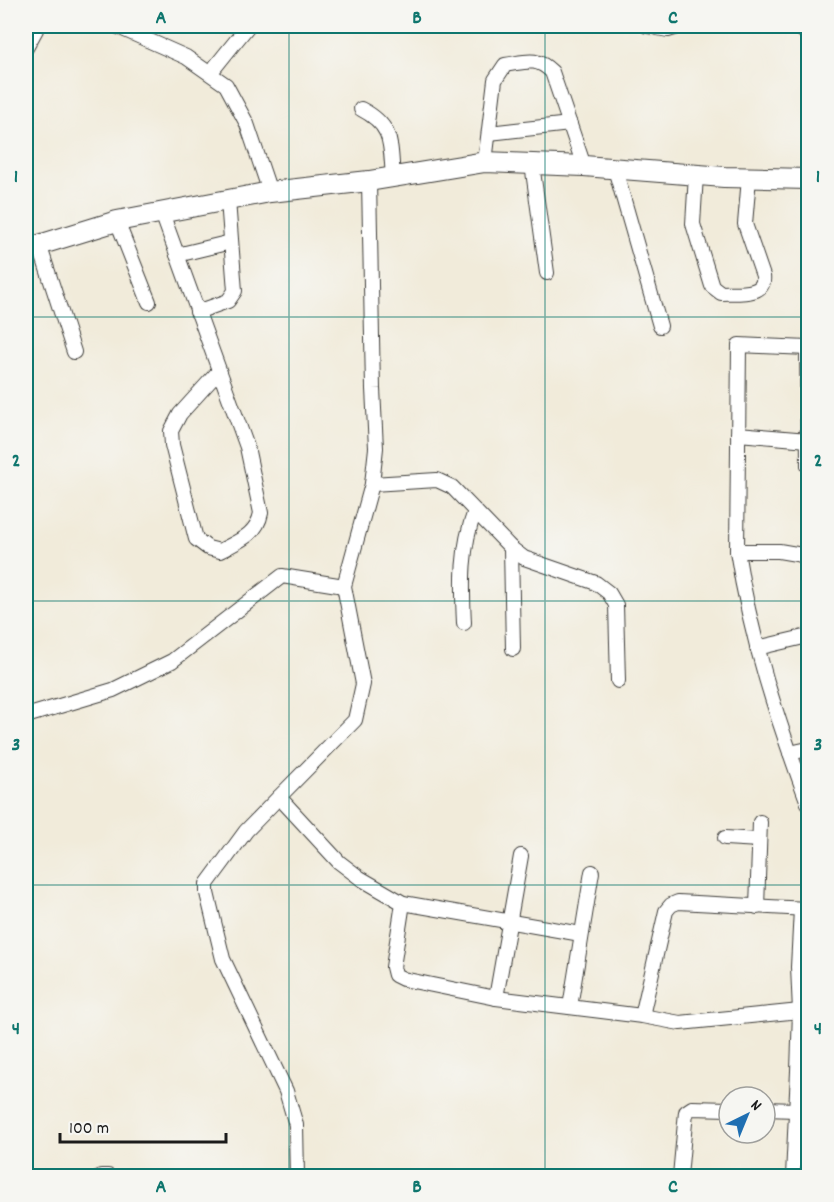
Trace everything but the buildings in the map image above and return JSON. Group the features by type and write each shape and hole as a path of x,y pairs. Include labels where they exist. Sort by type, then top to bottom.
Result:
{"highway":[{"path":"32,246 117,221 270,192 369,181 485,162 584,166 749,178 808,179"}],"street":[{"path":"26,48 38,26"},
{"path":"116,26 186,57 226,84 247,124 270,192"},
{"path":"211,72 248,26"},
{"path":"647,26 668,30 681,26"},
{"path":"798,26 808,35"},
{"path":"485,162 495,80 505,65 537,61 543,63 552,72 584,166"},
{"path":"361,109 373,115 384,126 390,141 393,177"},
{"path":"489,133 570,124"},
{"path":"532,164 547,273"},
{"path":"615,169 660,326"},
{"path":"696,175 693,224 712,286 721,293 755,291 763,285 763,276 745,224 749,178"},
{"path":"297,1176 296,1125 286,1091 223,959 207,893 207,884 246,831 354,720 363,684 344,586 372,484 376,448 369,181"},
{"path":"198,312 228,301 235,291 228,200"},
{"path":"162,213 247,447 261,513 260,522 252,533 220,551 208,548 195,539 172,445 171,431 180,414 219,371"},
{"path":"117,221 149,302"},
{"path":"177,255 231,242"},
{"path":"32,246 74,352"},
{"path":"808,466 808,348 739,345 740,462 737,551 767,687 808,803"},
{"path":"738,434 808,440"},
{"path":"372,484 437,480 452,487 511,548 524,558 596,583 609,593 616,605 618,681"},
{"path":"464,623 462,582 467,534 475,511"},
{"path":"511,548 513,649"},
{"path":"737,551 779,551 808,556"},
{"path":"26,716 113,690 172,661 282,576 344,586"},
{"path":"757,648 808,636"},
{"path":"790,753 808,749"},
{"path":"279,797 339,862 360,878 403,903 580,934"},
{"path":"757,907 760,822"},
{"path":"725,838 759,840"},
{"path":"496,998 521,856"},
{"path":"570,1007 580,934 592,872"},
{"path":"642,1016 666,911 671,905 678,902 805,909 803,1071 796,1110 793,1176"},
{"path":"403,903 393,967 395,975 403,979 496,998 642,1016 680,1023 802,1017"},
{"path":"680,1176 686,1112 692,1108 717,1109"},
{"path":"777,1109 796,1110"},
{"path":"101,1176 108,1176"}]}
